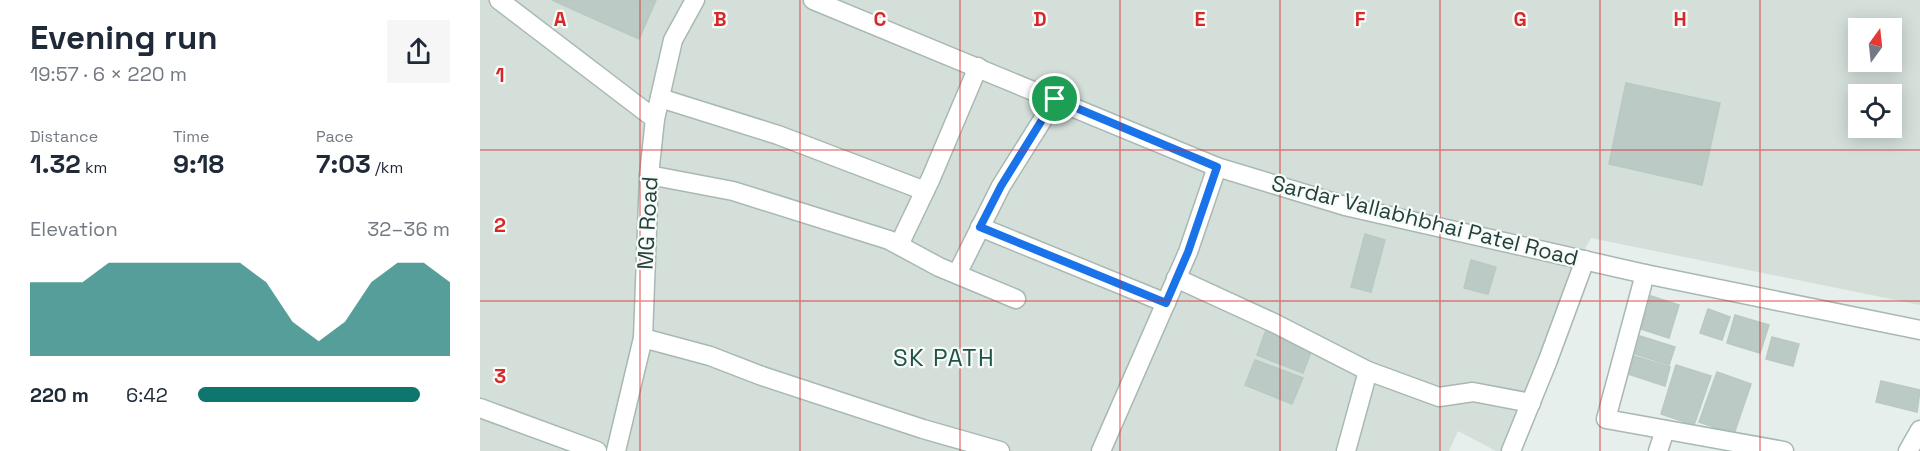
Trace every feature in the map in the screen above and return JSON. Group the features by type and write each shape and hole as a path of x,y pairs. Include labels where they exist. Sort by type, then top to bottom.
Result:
{"street":[{"path":"499,0 655,118"},
{"name":"MG Road","path":"616,451 643,338 649,175 655,118 673,40 695,0"},
{"name":"Sardar Vallabhbhai Patel Road","path":"813,0 1217,167 1345,206 1644,274 1920,330"},
{"path":"899,245 978,67"},
{"path":"660,98 778,135 925,190"},
{"path":"957,274 1001,186 1055,99"},
{"path":"1101,451 1188,252 1217,167"},
{"path":"649,175 733,191 889,240 939,267 1016,299"},
{"path":"980,227 1166,303"},
{"path":"1511,451 1532,403 1586,260"},
{"path":"1644,274 1606,419 1784,451"},
{"path":"1176,278 1274,323 1368,371 1439,397 1473,392 1532,403"},
{"path":"643,338 710,356 952,444 1000,451"},
{"path":"1346,451 1368,371"},
{"path":"480,408 597,451"},
{"path":"1658,451 1665,430"},
{"path":"1908,451 1920,430"}],"shaded area":[{"path":"480,0 1920,0 1920,305 1591,238 1574,269 1504,451 1496,451 1458,431 1449,451 480,451"}],"building":[{"path":"552,0 656,0 639,39"},
{"path":"1626,83 1720,103 1702,185 1609,164"},
{"path":"1365,234 1385,240 1371,292 1351,287"},
{"path":"1471,260 1496,267 1488,294 1464,288"},
{"path":"1651,296 1679,305 1669,338 1641,329"},
{"path":"1708,309 1730,317 1722,340 1700,333"},
{"path":"1735,315 1769,325 1760,353 1727,343"},
{"path":"1266,330 1313,347 1303,373 1257,355"},
{"path":"1640,336 1675,347 1669,365 1635,354"},
{"path":"1772,337 1799,344 1793,366 1766,359"},
{"path":"1634,356 1670,367 1665,386 1628,374"},
{"path":"1255,360 1303,378 1292,404 1245,385"},
{"path":"1676,365 1711,376 1694,425 1661,414"},
{"path":"1717,372 1751,384 1734,434 1699,422"},
{"path":"1881,381 1920,390 1917,412 1876,402"}],"district":[{"name":"SK PATH","path":"944,358"}],"route":[{"path":"1055,99 1217,167 1188,252 1166,303 980,227 1001,186 1055,99"}]}
